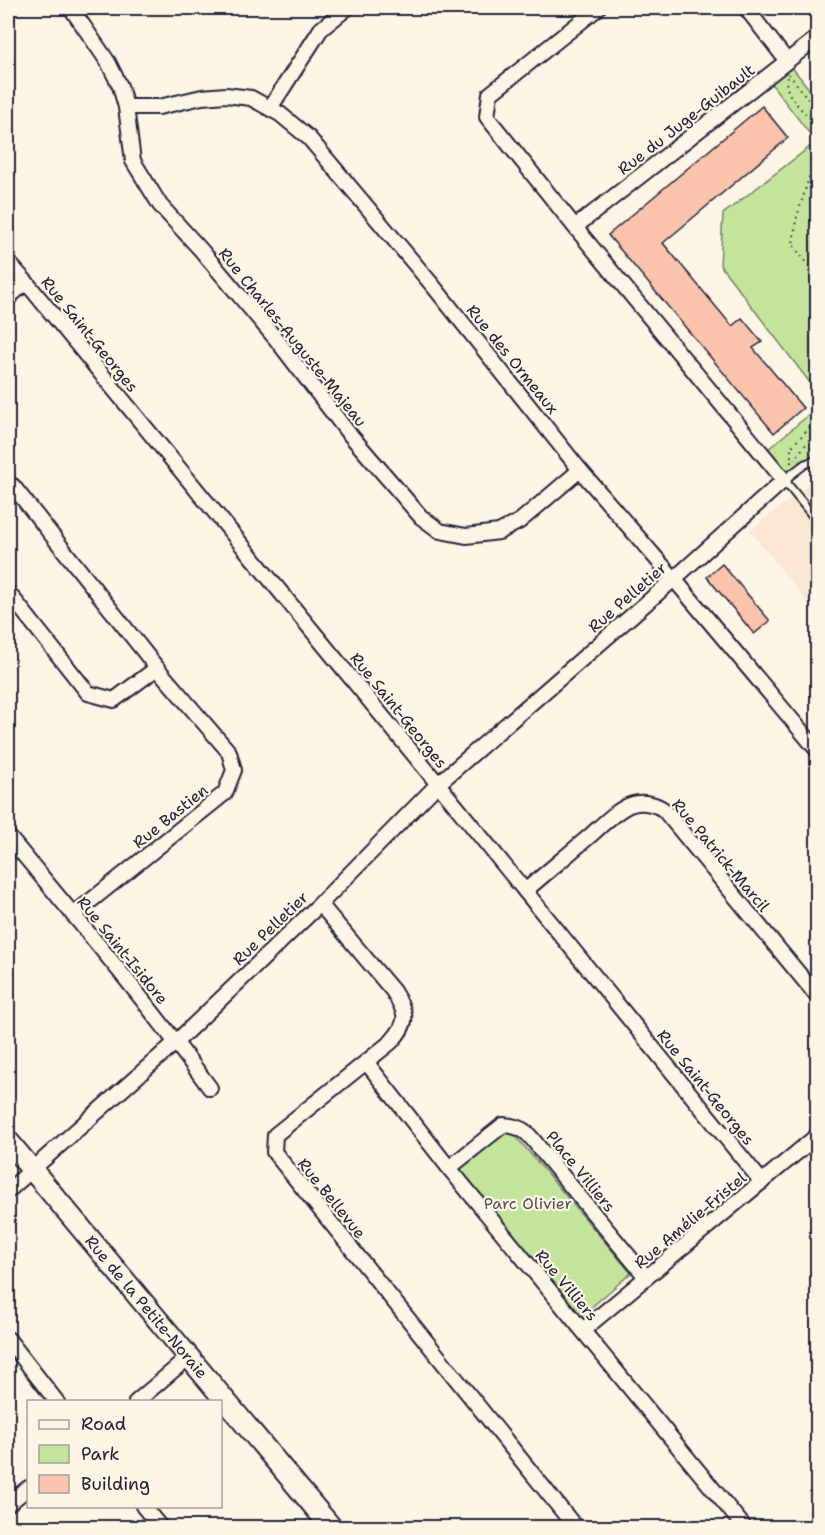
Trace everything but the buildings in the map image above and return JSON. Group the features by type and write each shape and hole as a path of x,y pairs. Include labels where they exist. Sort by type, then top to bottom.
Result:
{"street":[{"name":"Rue Charles-Auguste-Majeau","path":"71,8 108,62 120,86 126,108 133,161 160,205 276,339 346,430 421,517 440,531 466,536 499,532 520,521 580,470"},
{"path":"270,108 321,29 347,8"},
{"path":"598,8 490,94 487,117 784,480"},
{"path":"746,8 788,67"},
{"name":"Rue du Juge-Guibault","path":"575,227 788,67 818,37"},
{"name":"Rue des Ormeaux","path":"126,108 159,107 202,97 226,95 251,98 280,114 309,138 434,287 580,470 818,751"},
{"name":"Rue Saint-Georges","path":"8,262 762,1182"},
{"path":"8,298 26,282"},
{"name":"Rue Pelletier","path":"8,1191 176,1042 320,904 438,784 784,480"},
{"name":"Rue Bastien","path":"8,488 13,486 157,668 229,752 234,770 225,793 73,915"},
{"path":"8,592 88,693 114,700 157,668"},
{"name":"Rue Patrick-Marcil","path":"525,891 610,818 627,807 634,803 658,806 664,810 818,997"},
{"name":"Rue Saint-Isidore","path":"8,836 176,1042 210,1088"},
{"name":"Rue Bellevue","path":"320,904 393,991 404,1012 404,1023 400,1032 390,1042 275,1135 274,1152 576,1527"},
{"name":"Rue Villiers","path":"366,1062 546,1288 745,1527"},
{"name":"Place Villiers","path":"449,1168 503,1125 522,1130 529,1134 646,1278"},
{"name":"Rue Amélie-Fristel","path":"583,1330 818,1136"},
{"name":"Rue de la Petite-Noraie","path":"8,1141 332,1527"},
{"path":"8,1339 56,1400"},
{"path":"137,1400 189,1357"},
{"path":"8,1504 27,1489"},
{"path":"145,1508 161,1527"}],"lane":[{"path":"818,460 805,464 784,480 818,522"}],"path":[{"path":"788,67 818,112"},
{"path":"788,67 786,81 790,95 818,125"},
{"path":"818,148 796,220 793,245 818,277"},
{"path":"818,419 791,447 791,464 818,428"}],"shaded area":[{"path":"817,477 817,614 750,531"}],"green space":[{"path":"787,61 817,99 817,392 720,265 723,214 816,142 766,77"},
{"path":"817,408 817,450 784,480 762,454"},
{"name":"Parc Olivier","path":"508,1127 631,1273 580,1317 456,1170"}]}
